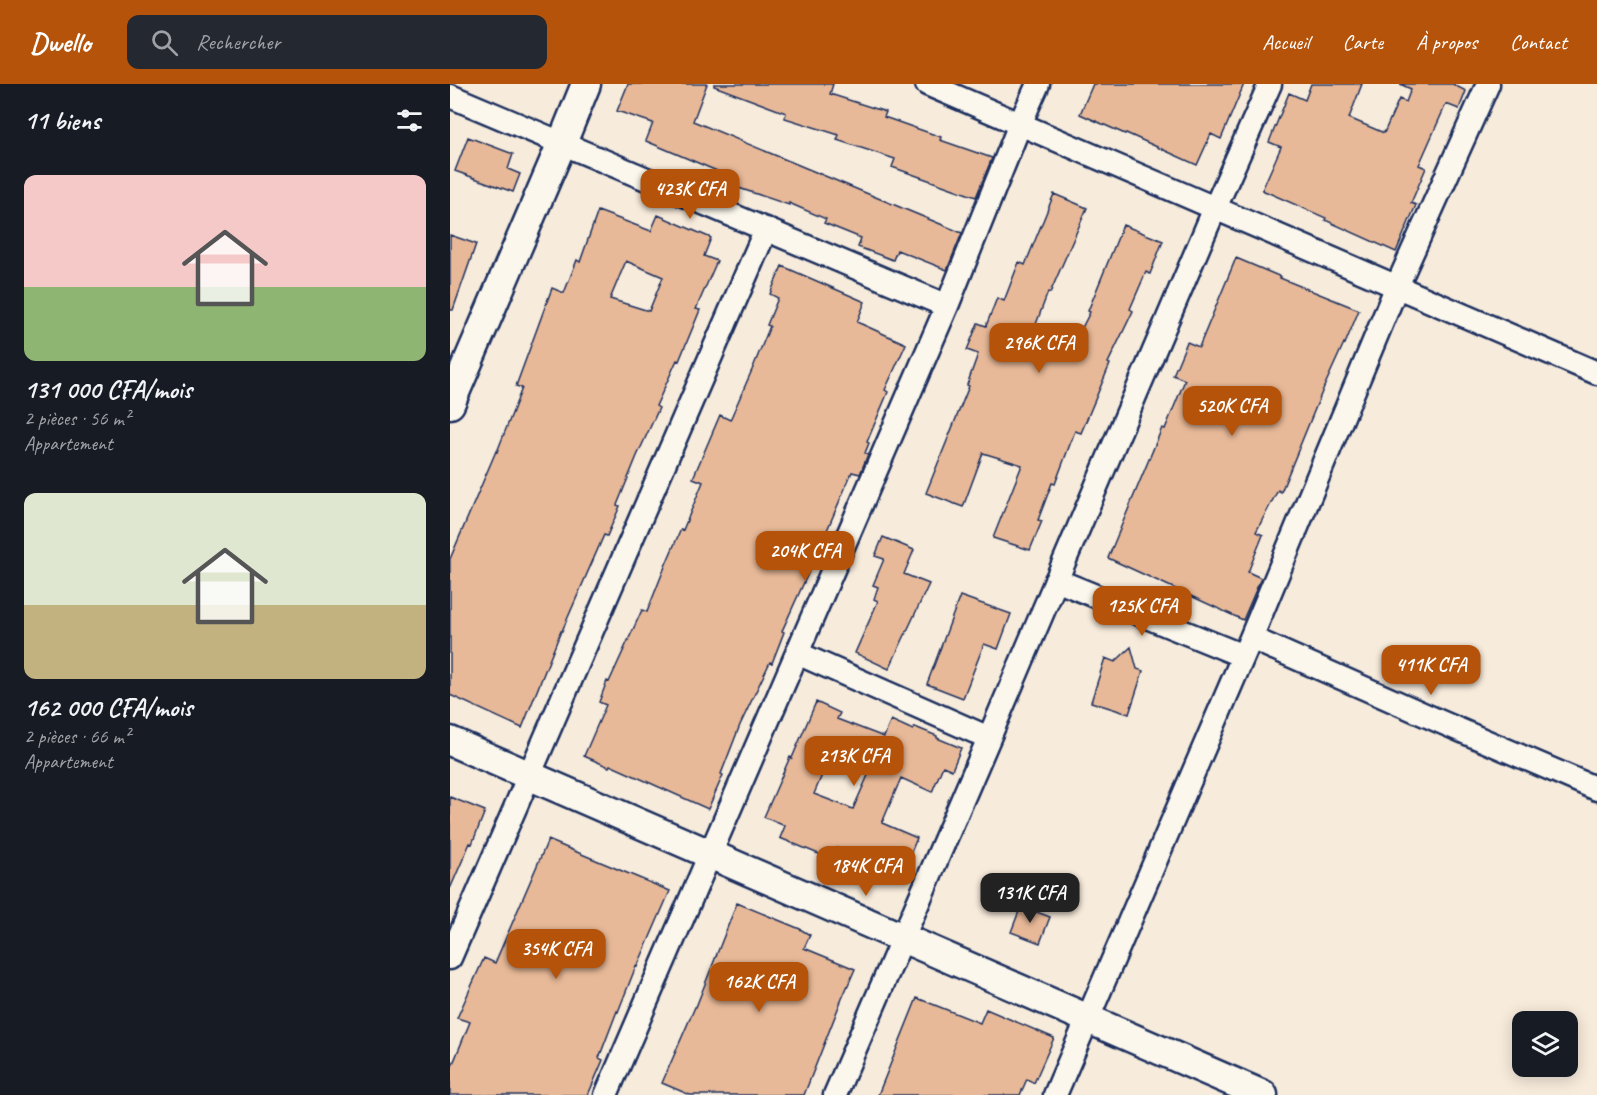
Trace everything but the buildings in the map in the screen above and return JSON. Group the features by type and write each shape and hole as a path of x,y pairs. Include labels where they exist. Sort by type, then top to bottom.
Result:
{"street":[{"path":"450,404 586,84"},
{"path":"927,84 1597,373"},
{"path":"606,1095 947,306 1038,84"},
{"path":"835,1095 1270,84"},
{"path":"1055,1095 1247,647 1397,286 1488,84"},
{"path":"450,96 947,306"},
{"path":"450,958 766,229"},
{"path":"1056,580 1247,647 1441,723 1597,789"},
{"path":"797,653 989,738"},
{"path":"450,741 1263,1095"}]}
